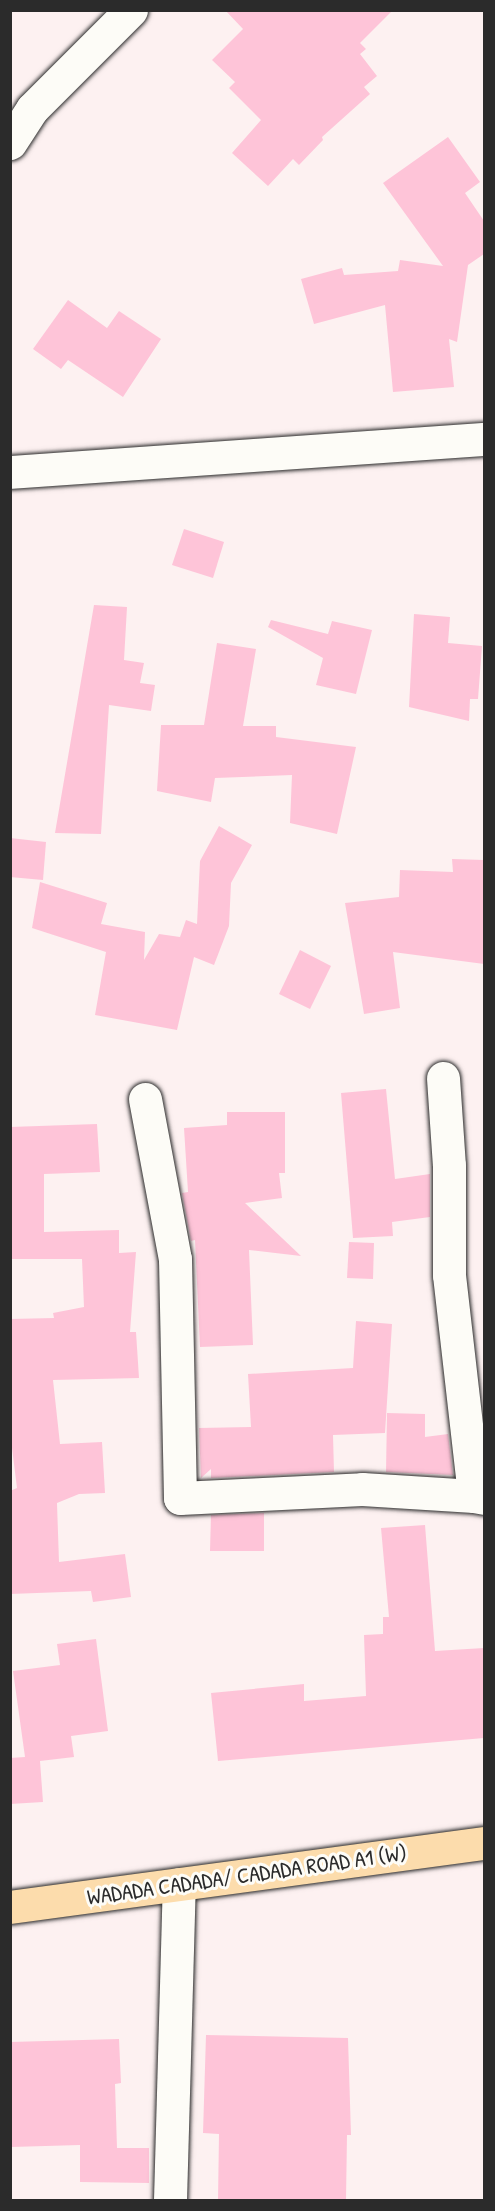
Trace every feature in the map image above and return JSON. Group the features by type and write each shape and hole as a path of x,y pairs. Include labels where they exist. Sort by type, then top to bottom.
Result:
{"main road":[{"name":"WADADA CADADA/ CADADA ROAD A1 (W)","path":"10,1907 484,1843"}],"street":[{"path":"10,143 32,109 131,10"},
{"path":"10,472 484,439"},
{"path":"145,1100 175,1259 180,1498 362,1490 479,1496 449,1275 449,1165 442,1078"},
{"path":"170,2200 179,1884"}],"building":[{"path":"225,10 393,10 360,43 366,49 360,54 377,76 364,87 370,94 322,137 323,140 299,165 293,159 268,186 232,153 261,120 229,88 235,82 212,60 243,29"},
{"path":"448,137 480,182 465,193 484,221 484,254 468,265 457,342 449,339 454,387 393,392 385,305 314,324 301,279 342,268 344,275 398,271 400,260 443,266 383,183"},
{"path":"68,300 107,328 119,311 161,339 123,397 68,360 61,369 33,349"},
{"path":"184,529 224,542 213,578 172,565"},
{"path":"94,605 127,607 124,660 144,663 140,683 155,685 151,711 109,705 101,834 55,833"},
{"path":"414,614 450,617 448,643 482,646 478,699 470,699 469,721 409,707"},
{"path":"271,620 328,634 332,621 372,630 356,694 316,685 323,658 268,627"},
{"path":"217,643 256,649 243,726 276,726 276,737 356,747 337,834 290,823 292,775 215,778 211,802 157,791 161,725 204,725"},
{"path":"219,826 252,845 231,883 229,926 214,965 194,957 177,1030 95,1015 106,952 32,928 40,882 107,903 101,924 145,932 144,960 159,934 180,937 186,920 197,924 200,861"},
{"path":"10,838 46,842 43,880 10,877"},
{"path":"452,859 484,860 484,964 393,952 400,1008 364,1014 345,903 399,897 400,870 453,872"},
{"path":"300,950 331,966 310,1009 279,994"},
{"path":"386,1089 395,1179 430,1174 430,1217 392,1222 393,1236 353,1238 341,1093"},
{"path":"227,1112 285,1112 285,1173 279,1173 282,1198 245,1203 301,1256 249,1250 253,1345 200,1347 195,1240 191,1241 182,1193 188,1192 184,1128 227,1125"},
{"path":"97,1124 100,1172 44,1174 44,1232 119,1230 119,1253 136,1252 130,1332 136,1332 139,1378 53,1380 60,1444 102,1442 105,1493 79,1494 57,1503 59,1562 125,1554 131,1597 93,1602 91,1591 10,1594 10,1491 17,1488 10,1432 10,1319 54,1318 53,1313 84,1307 82,1259 10,1259 10,1127"},
{"path":"349,1242 374,1243 373,1279 347,1278"},
{"path":"356,1321 392,1324 385,1433 333,1435 334,1472 211,1478 211,1469 201,1478 199,1428 251,1427 248,1374 353,1368"},
{"path":"387,1413 425,1414 425,1437 448,1434 453,1475 386,1472"},
{"path":"264,1513 264,1551 210,1551 211,1515"},
{"path":"425,1525 435,1651 484,1648 484,1738 218,1761 211,1693 304,1684 304,1701 366,1696 364,1635 383,1634 383,1617 389,1617 381,1528"},
{"path":"96,1639 108,1731 71,1736 74,1757 40,1761 43,1802 10,1804 10,1758 25,1757 13,1671 60,1665 57,1644"},
{"path":"206,2035 348,2038 351,2135 347,2135 346,2200 218,2200 219,2134 203,2133"},
{"path":"119,2039 121,2083 115,2084 117,2148 149,2148 149,2183 80,2182 80,2145 11,2147 10,2042"}]}
